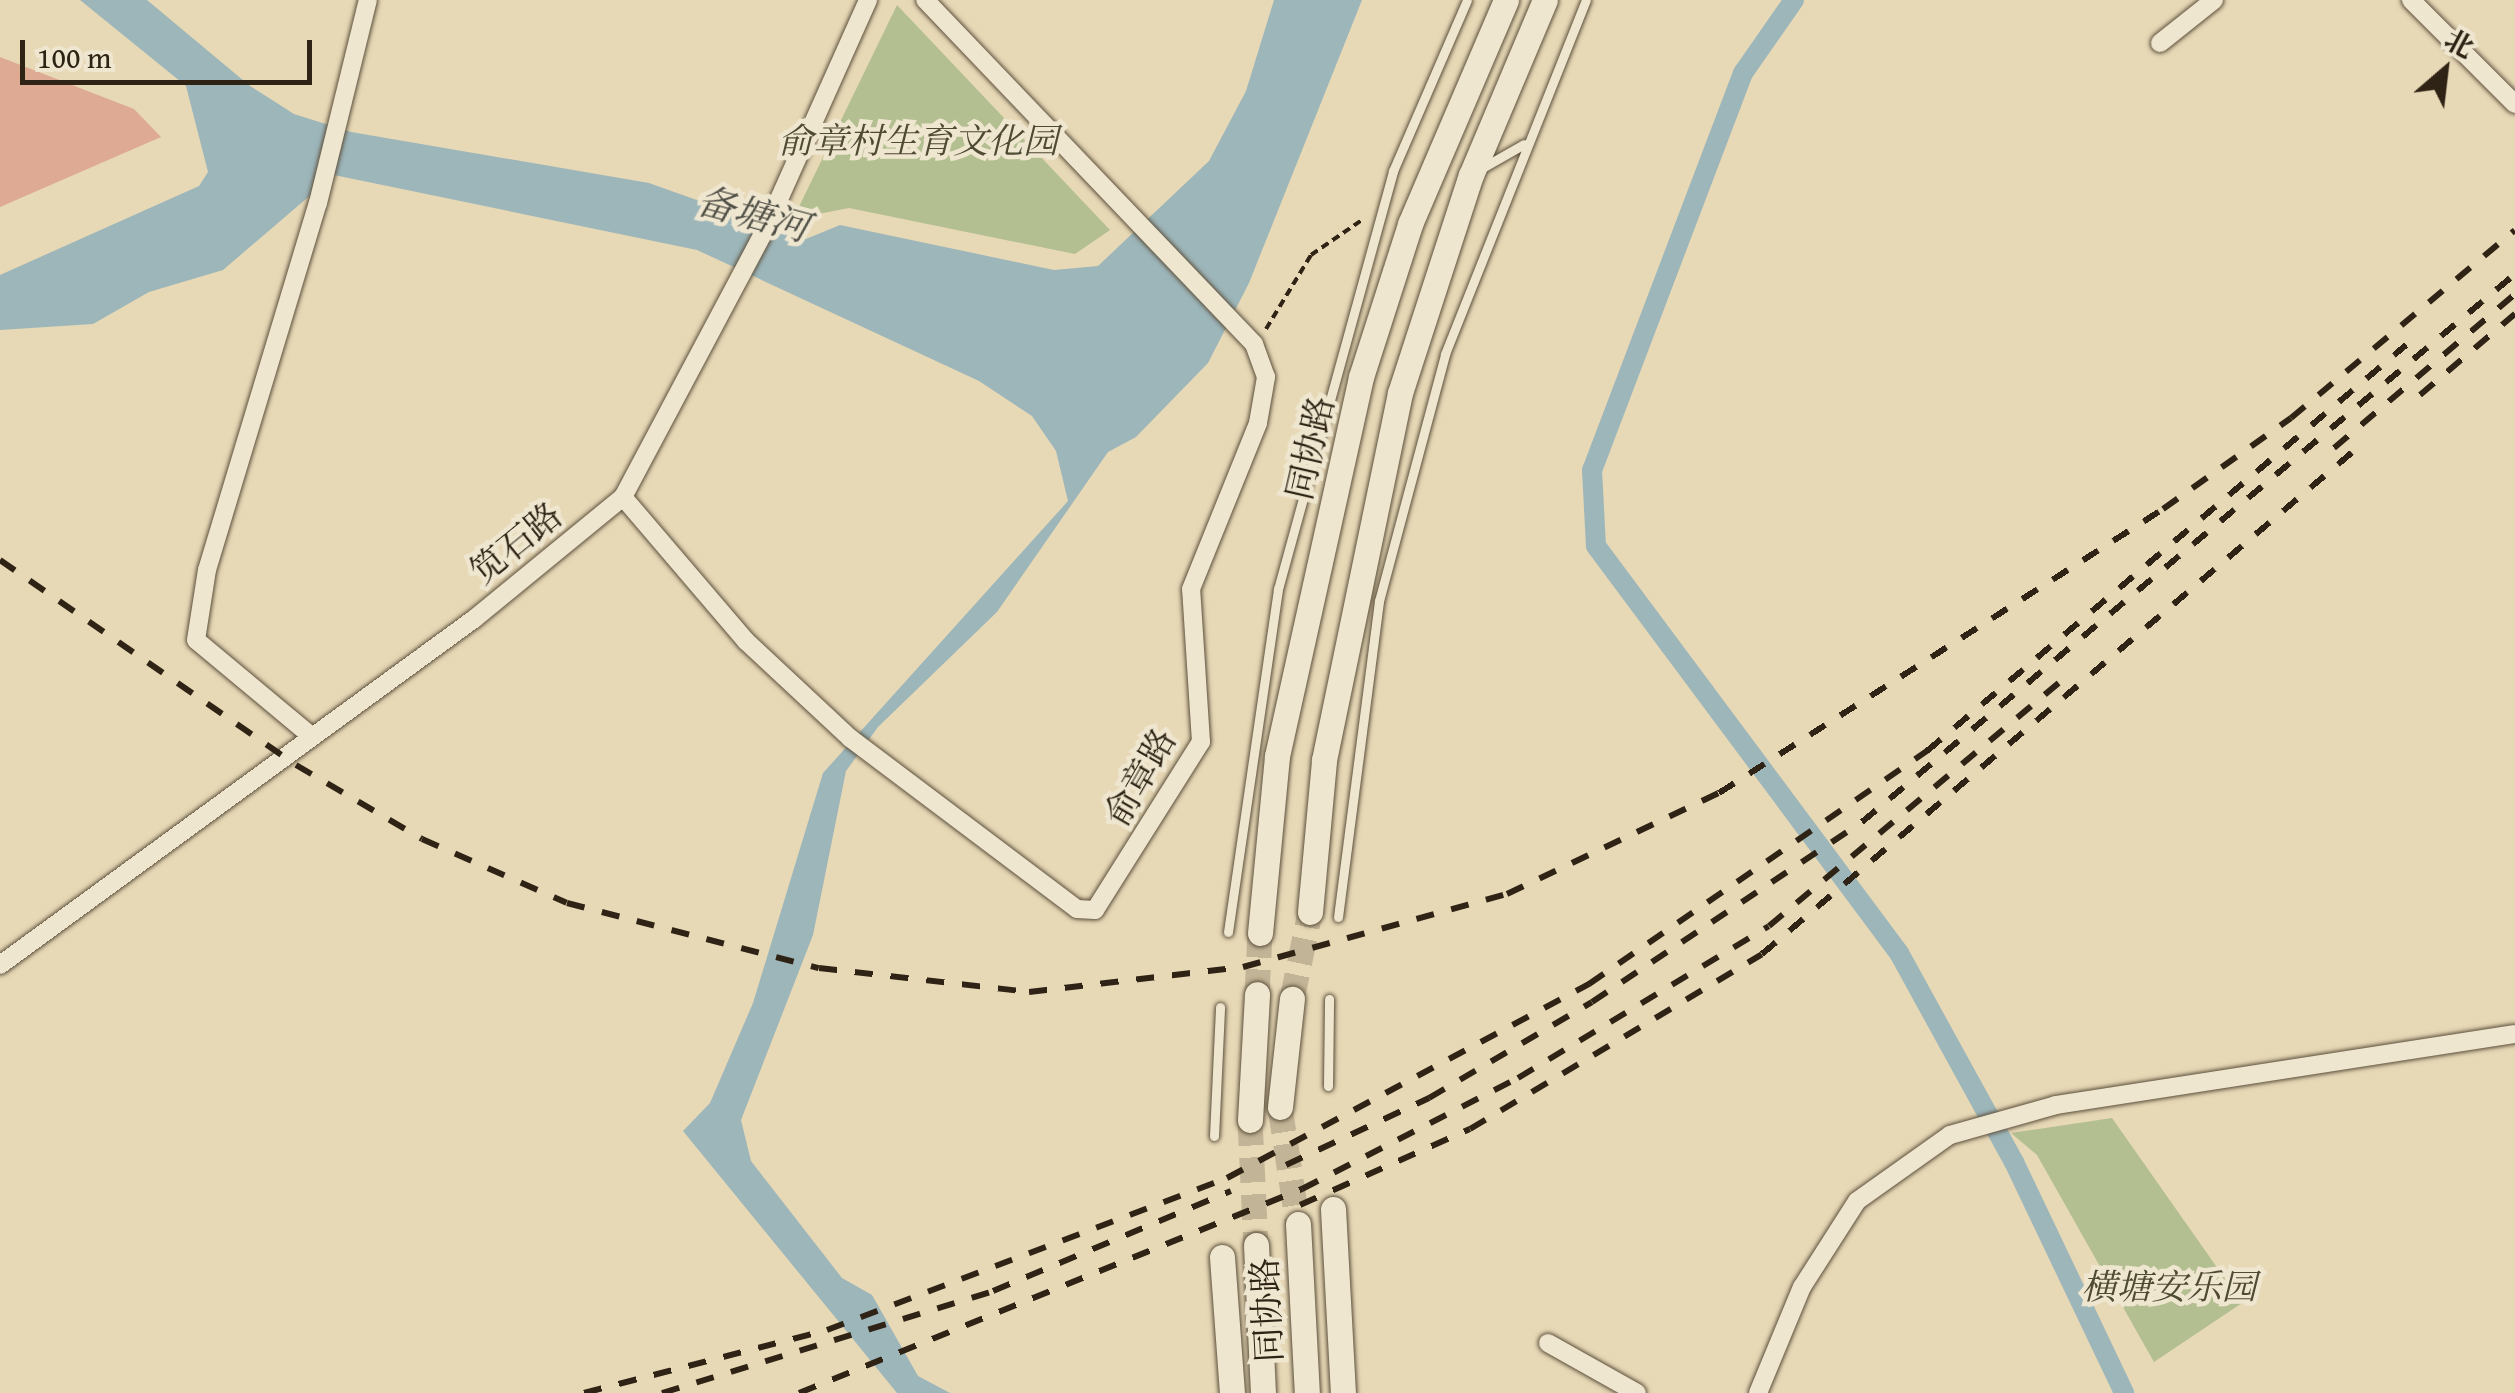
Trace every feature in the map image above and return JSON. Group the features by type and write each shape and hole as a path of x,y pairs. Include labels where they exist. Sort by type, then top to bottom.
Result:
{"main road":[{"name":"同协路","path":"1260,932 1277,756 1361,377 1410,224 1506,0"},
{"path":"1310,912 1324,760 1354,600 1420,319 1471,174 1544,0"},
{"path":"1250,1120 1257,994"},
{"path":"1280,1107 1292,999"},
{"path":"1334,1209 1343,1393"},
{"name":"同协路","path":"1298,1224 1307,1393"},
{"name":"同协路","path":"1256,1245 1263,1393"},
{"path":"1222,1258 1232,1393"}],"street":[{"path":"310,735 196,640 207,570 318,204 368,0"},
{"name":"笕石路","path":"0,965 622,497 767,226 868,0"},
{"path":"925,0 1254,344"},
{"path":"2160,43 2214,0"},
{"path":"2411,0 2515,104"},
{"name":"俞章路","path":"622,497 746,641 850,738 1077,909 1095,910 1200,742 1191,589 1265,402 1254,344"},
{"path":"1758,1393 1802,1287 1858,1201 1895,1166 1958,1133 2042,1109 2515,1034"},
{"path":"1548,1343 1636,1393"}],"lane":[{"path":"1228,932 1278,589 1394,171 1467,0"},
{"path":"1338,916 1379,601 1446,354 1524,144 1586,0"},
{"path":"1471,174 1524,144"},
{"path":"1328,1086 1330,999"},
{"path":"1214,1136 1220,1007"}],"path":[{"path":"1254,344 1311,256 1362,220"}],"green space":[{"name":"俞章村生育文化园","path":"897,5 1110,230 1075,254 849,208 793,219"},
{"name":"横塘安乐园","path":"2112,1118 2242,1303 2154,1362 2037,1155 2011,1133"}],"water":[{"path":"80,0 147,0 250,86 294,114 351,132 649,183 806,239 840,225 1054,270 1098,266 1209,161 1246,91 1274,0 1362,0 1249,283 1208,363 1136,437 1108,452 997,612 878,727 846,771 813,935 741,1120 751,1161 842,1278 872,1295 918,1376 950,1393 897,1393 683,1131 710,1103 753,1003 823,773 1068,501 1056,451 1032,416 979,381 697,250 334,175 223,270 149,292 93,324 0,330 0,275 199,186 208,172 186,86"}],"building":[{"path":"0,57 134,109 161,137 0,207"}],"waterway":[{"path":"1794,0 1743,73 1592,470 1596,546 1899,953 2014,1162 2124,1393"}],"tunnel":[{"path":"1292,999 1310,912"},
{"path":"1257,994 1260,933"},
{"path":"1280,1107 1298,1224"},
{"path":"1250,1120 1256,1245"}],"railway":[{"path":"0,560 296,765 422,839 567,903 819,968 1029,992 1243,967 1507,894 1719,793 2163,509 2291,418 2515,230"},
{"path":"1286,1165 1429,1098 1592,1002 1862,822 2515,274"},
{"path":"2334,448 2515,294"},
{"path":"2420,395 2515,314"},
{"path":"584,1393 827,1330 1227,1178 1589,984 1927,751 2406,345"},
{"path":"1300,1205 1470,1129 1762,954 2363,443"},
{"path":"799,1393 1302,1189 1518,1078 1769,926 2072,672"},
{"path":"662,1393 993,1291 1231,1191"}],"water label":[{"name":"备塘河","path":"753,214"}]}
